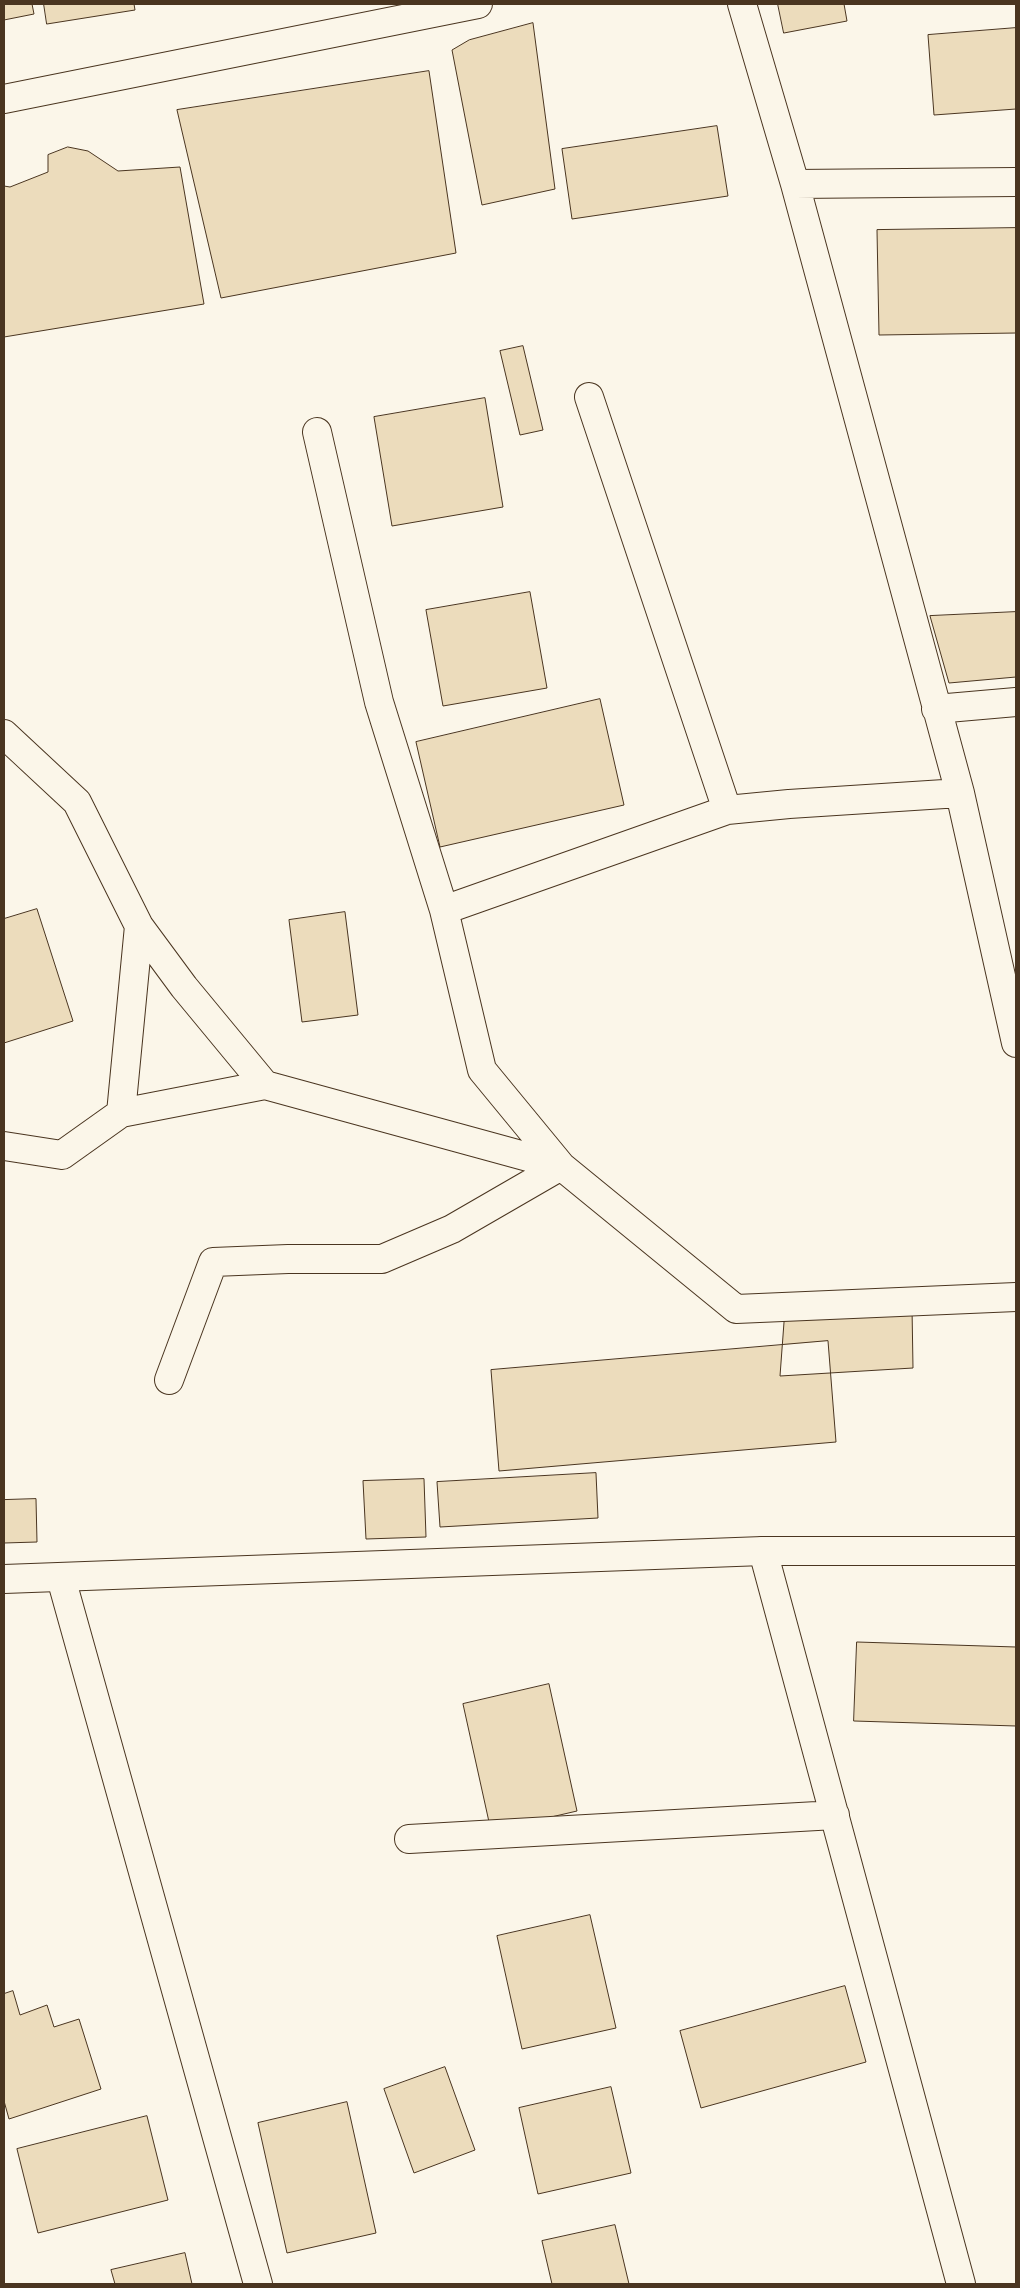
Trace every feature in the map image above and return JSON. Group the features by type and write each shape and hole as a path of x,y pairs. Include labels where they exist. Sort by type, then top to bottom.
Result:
{"street":[{"path":"4,99 478,4"},
{"path":"742,4 795,184 960,793 1016,1043"},
{"path":"795,184 1016,182"},
{"path":"589,397 728,810"},
{"path":"317,432 379,702 444,910 482,1070 561,1166 736,1308 1016,1297"},
{"path":"936,709 1016,702"},
{"path":"4,734 77,802 139,926 184,987 266,1085"},
{"path":"444,910 728,810 960,793"},
{"path":"121,1113 139,926"},
{"path":"4,1146 62,1155 121,1113 266,1085 561,1166"},
{"path":"169,1380 213,1262 288,1259 382,1259 452,1229 561,1166"},
{"path":"763,1551 961,2284"},
{"path":"4,1579 763,1551 1016,1551"},
{"path":"61,1578 258,2284"},
{"path":"409,1838 835,1816"}],"building":[{"path":"4,4 32,4 34,14 4,20"},
{"path":"44,4 134,4 135,10 47,24"},
{"path":"778,4 844,4 847,21 784,33"},
{"path":"533,23 555,189 482,205 452,50 469,40"},
{"path":"1016,28 1016,109 934,115 928,35"},
{"path":"429,71 456,253 221,298 177,110"},
{"path":"717,126 728,196 572,219 562,149"},
{"path":"68,147 88,151 118,171 180,167 204,304 4,337 4,186 10,187 48,172 48,155"},
{"path":"1016,228 1016,333 879,335 877,230"},
{"path":"523,346 543,430 520,435 500,351"},
{"path":"485,398 503,507 392,526 374,417"},
{"path":"530,592 547,688 443,706 426,610"},
{"path":"1016,612 1016,677 949,683 930,616"},
{"path":"600,699 624,805 440,847 416,742"},
{"path":"37,909 73,1021 4,1043 4,919"},
{"path":"345,912 358,1015 302,1022 289,920"},
{"path":"912,1307 913,1368 780,1376 785,1309"},
{"path":"828,1341 836,1442 499,1471 491,1370"},
{"path":"596,1473 598,1518 440,1527 437,1482"},
{"path":"424,1479 426,1537 366,1539 363,1481"},
{"path":"36,1499 37,1542 4,1543 4,1500"},
{"path":"857,1642 1016,1647 1016,1726 854,1721"},
{"path":"549,1684 577,1811 491,1831 463,1704"},
{"path":"590,1915 616,2028 522,2049 497,1936"},
{"path":"845,1986 866,2062 701,2108 680,2031"},
{"path":"13,1991 20,2015 47,2005 54,2027 79,2019 101,2089 9,2119 4,2101 4,1994"},
{"path":"445,2067 475,2150 414,2173 384,2089"},
{"path":"611,2087 631,2173 538,2194 519,2108"},
{"path":"347,2102 376,2233 287,2253 258,2123"},
{"path":"147,2116 168,2200 38,2233 17,2149"},
{"path":"615,2225 629,2284 552,2284 542,2241"},
{"path":"185,2253 192,2284 115,2284 111,2270"}]}
